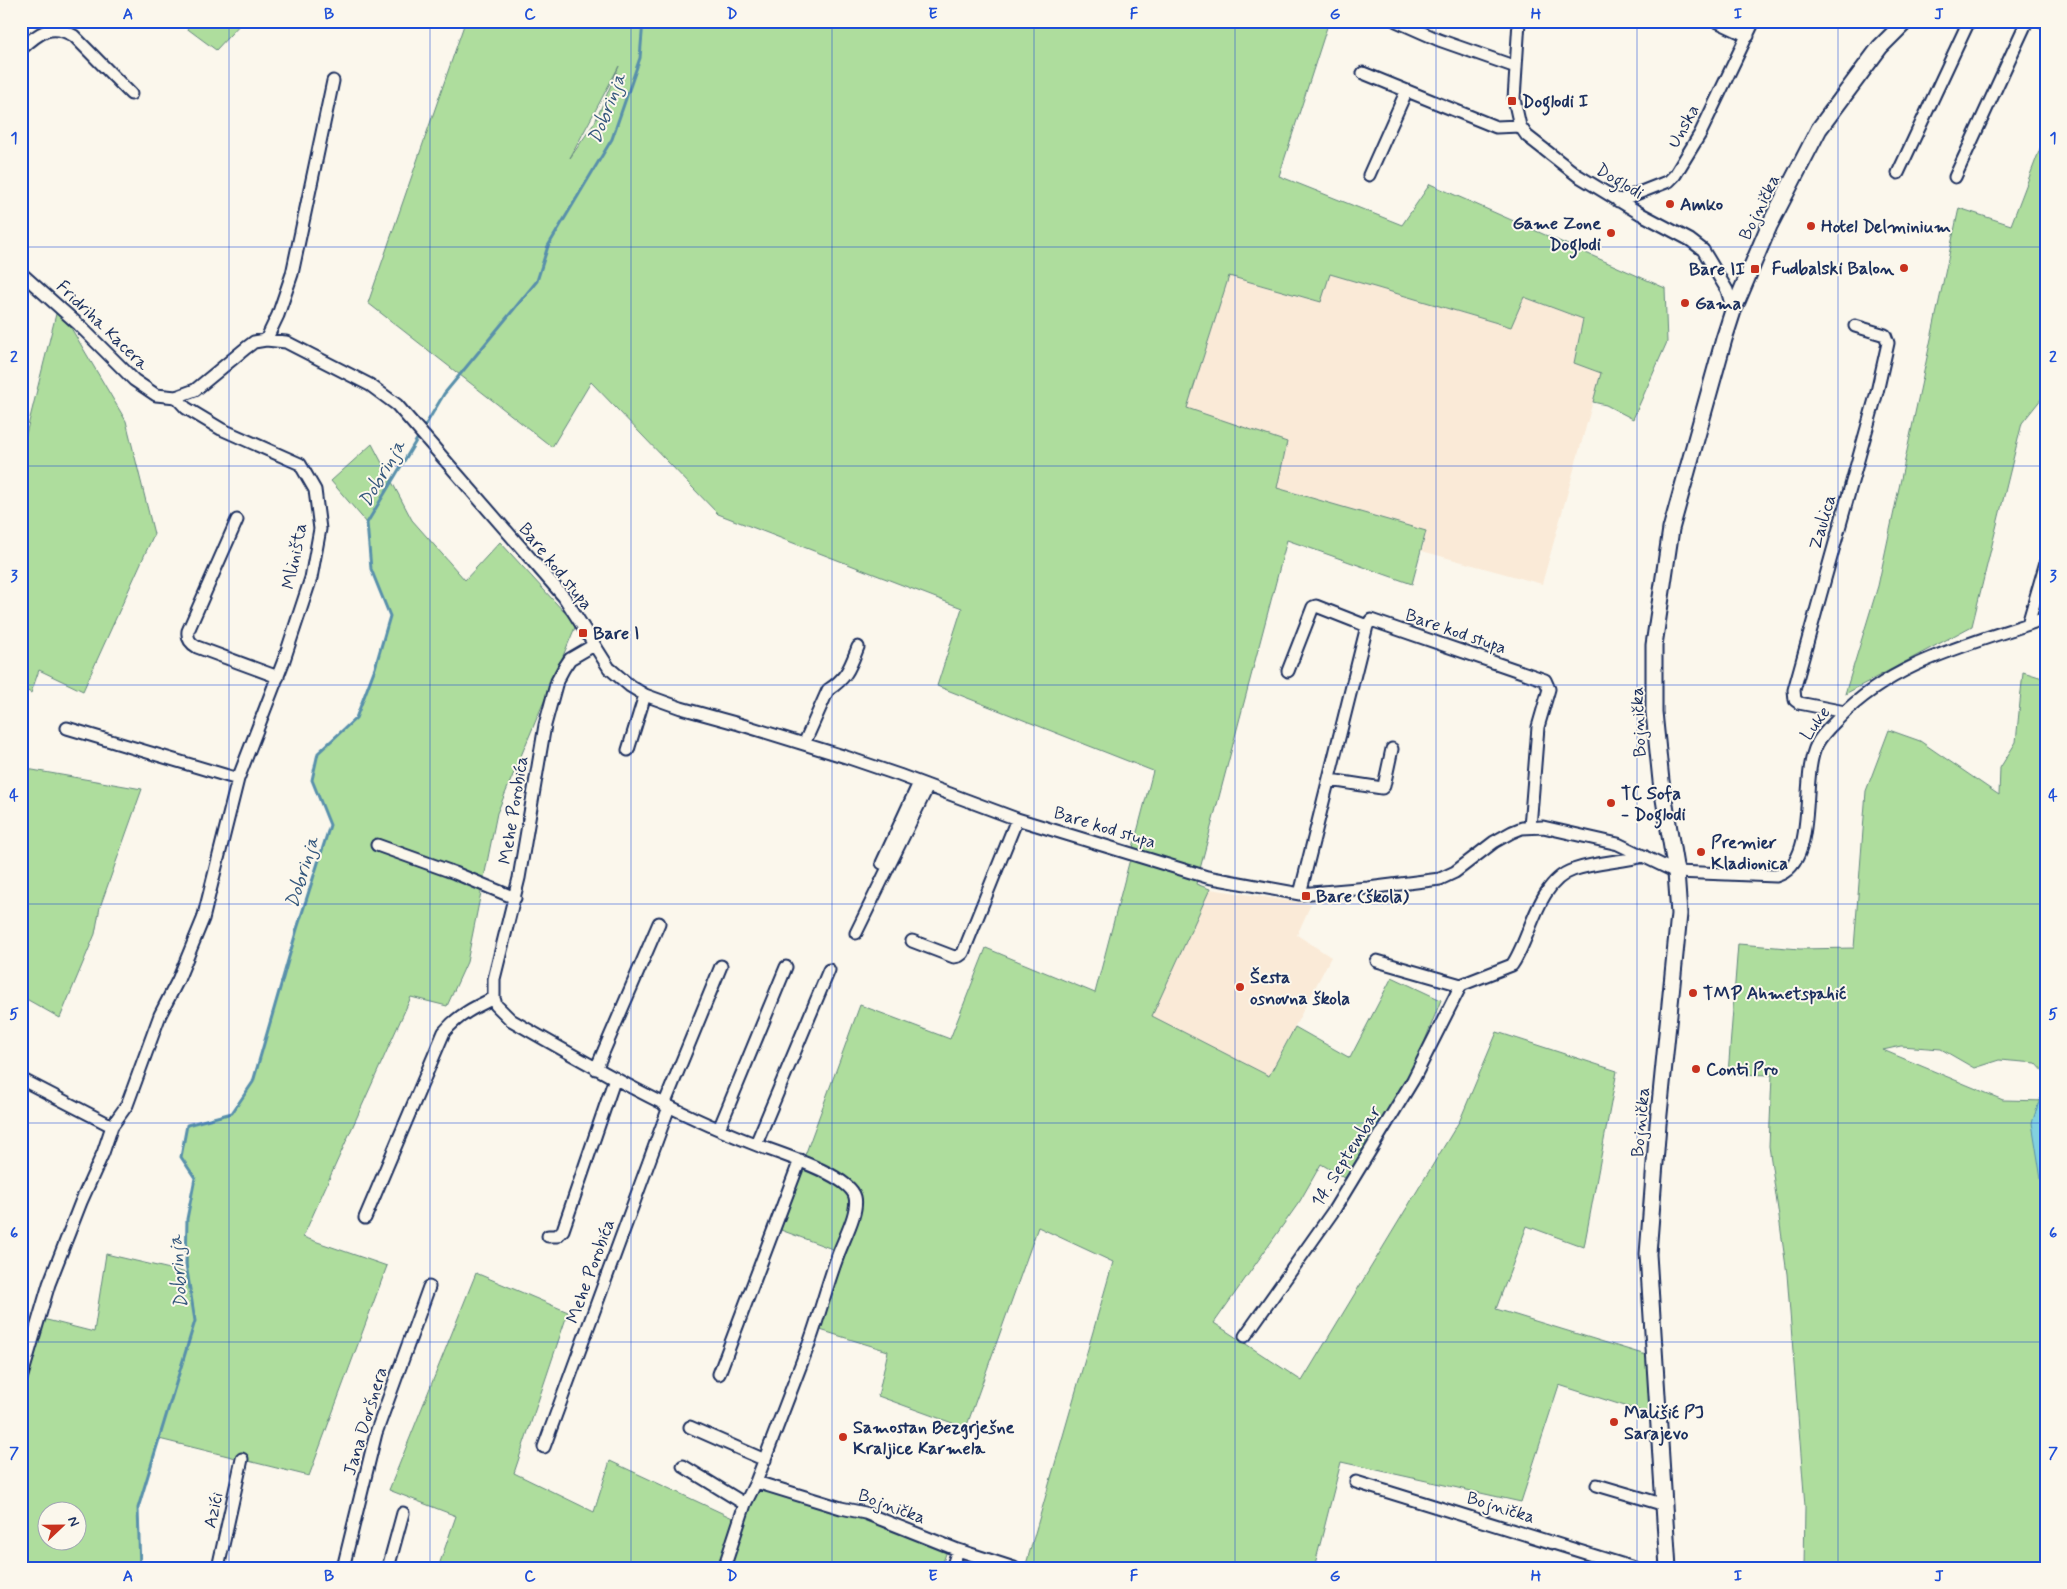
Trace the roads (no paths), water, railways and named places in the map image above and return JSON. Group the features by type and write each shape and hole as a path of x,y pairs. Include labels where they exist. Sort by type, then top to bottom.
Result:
{"main road":[{"name":"Bojnička","path":"1668,1568 1648,1254 1658,1124 1679,914 1676,872 1661,781 1654,712 1654,645 1671,529 1733,311 1769,226 1820,129 1880,47 1906,21"}],"street":[{"path":"1396,21 1439,40 1516,67"},
{"name":"Doglodi","path":"1519,21 1514,99 1520,126 1536,144 1577,175 1618,201 1690,240 1703,250 1727,290 1733,311"},
{"path":"1716,21 1748,36"},
{"name":"Unska","path":"1618,201 1668,181 1675,175 1700,134 1754,21"},
{"path":"1898,174 1969,21"},
{"path":"1955,177 2027,21"},
{"path":"21,49 46,31 52,29 67,32 74,36 131,94"},
{"path":"1363,73 1496,127 1520,126"},
{"path":"176,397 195,390 254,342 266,340 278,314 292,274 333,81"},
{"path":"1369,175 1406,92"},
{"name":"Fridriha Kacera","path":"21,273 79,325 134,380 156,395 176,397"},
{"name":"Zaulica","path":"1845,712 1799,703 1795,700 1794,690 1877,392 1888,343 1885,335 1855,326"},
{"name":"Bare kod stupa","path":"266,340 286,342 370,385 392,400 564,597 609,668 625,683 645,695 681,708 804,744 924,784 1017,819 1217,880 1300,894 1440,879 1455,872 1494,842 1512,832 1530,827 1543,827 1618,844 1676,872"},
{"name":"Mliništa","path":"21,1379 49,1284 81,1202 103,1153 112,1126 127,1105 160,1015 178,980 206,908 243,761 278,677 310,578 320,529 315,490 300,464 221,429 186,408 176,397"},
{"path":"237,520 188,631 188,636 190,641 197,647 278,677"},
{"path":"2028,624 2046,562"},
{"path":"1288,671 1313,607 1316,606 1367,626 1300,894"},
{"name":"Luke","path":"1676,872 1776,876 1789,869 1798,857 1803,836 1807,782 1816,744 1845,712 1868,692 1934,655 2046,618"},
{"name":"Bare kod stupa","path":"1367,626 1371,620 1545,680 1548,683 1549,689 1538,728 1530,827"},
{"name":"Mehe Porobića","path":"494,998 494,979 515,898 550,704 557,681 567,664 583,650 594,645"},
{"path":"804,744 828,690 846,675 858,647"},
{"path":"628,750 645,695"},
{"path":"67,728 238,779"},
{"path":"1330,780 1382,788 1392,749"},
{"path":"862,905 924,784"},
{"path":"856,933 924,784"},
{"path":"912,941 954,957 959,956 963,952 1017,819"},
{"path":"377,845 455,873 515,898"},
{"path":"1377,961 1461,985 1512,965 1533,918 1546,895 1562,875 1593,864 1644,856"},
{"path":"596,1069 660,923"},
{"name":"Mehe Porobića","path":"544,1448 666,1106 720,966"},
{"path":"719,1129 786,968"},
{"path":"756,1144 829,970"},
{"name":"14. Septembar","path":"1245,1336 1339,1202 1413,1080 1461,985"},
{"path":"365,1218 444,1032 463,1013 494,998 500,1010 512,1020 596,1069 666,1106 756,1144 800,1160 851,1188 856,1202 854,1212 810,1339 765,1460 745,1504 724,1568"},
{"path":"21,1078 112,1126"},
{"path":"548,1236 557,1236 563,1230 615,1078"},
{"path":"719,1374 800,1160"},
{"name":"Jana Doršnera","path":"343,1568 376,1433 429,1287"},
{"path":"690,1427 765,1460"},
{"name":"Azići","path":"218,1568 242,1459"},
{"path":"682,1466 745,1504"},
{"name":"Bojnička","path":"756,1482 841,1508 865,1513 958,1550 1014,1568"},
{"name":"Bojnička","path":"1356,1482 1634,1568"},
{"path":"1597,1485 1664,1505"},
{"path":"388,1568 403,1512"},
{"path":"952,1568 958,1550"}],"water":[{"path":"2046,1081 2046,1210 2032,1123"}],"waterway":[{"name":"Dobrinja","path":"140,1568 138,1508 195,1321 186,1264 187,1219 195,1178 181,1157 187,1125 232,1113 253,1082 297,929 330,825 312,780 318,753 356,718 375,668 390,616 371,569 367,523 444,394 537,281 548,246 612,139 640,58 643,21"}],"place":[{"name":"Doglodi I","path":"1512,101"},
{"name":"Amko","path":"1670,204"},
{"name":"Hotel Delminium","path":"1811,226"},
{"name":"Game Zone Doglodi","path":"1611,233"},
{"name":"Fudbalski Balon","path":"1904,268"},
{"name":"Bare II","path":"1755,269"},
{"name":"Gama","path":"1685,303"},
{"name":"Bare I","path":"583,633"},
{"name":"TC Sofa - Doglodi","path":"1611,803"},
{"name":"Premier Kladionica","path":"1701,852"},
{"name":"Bare (škola)","path":"1306,896"},
{"name":"Šesta osnovna škola","path":"1240,987"},
{"name":"TMP Ahmetspahić","path":"1693,993"},
{"name":"Conti Pro","path":"1696,1069"},
{"name":"Mališić PJ Sarajevo","path":"1614,1422"},
{"name":"Samostan Bezgrješne Kraljice Karmela","path":"843,1437"}]}
